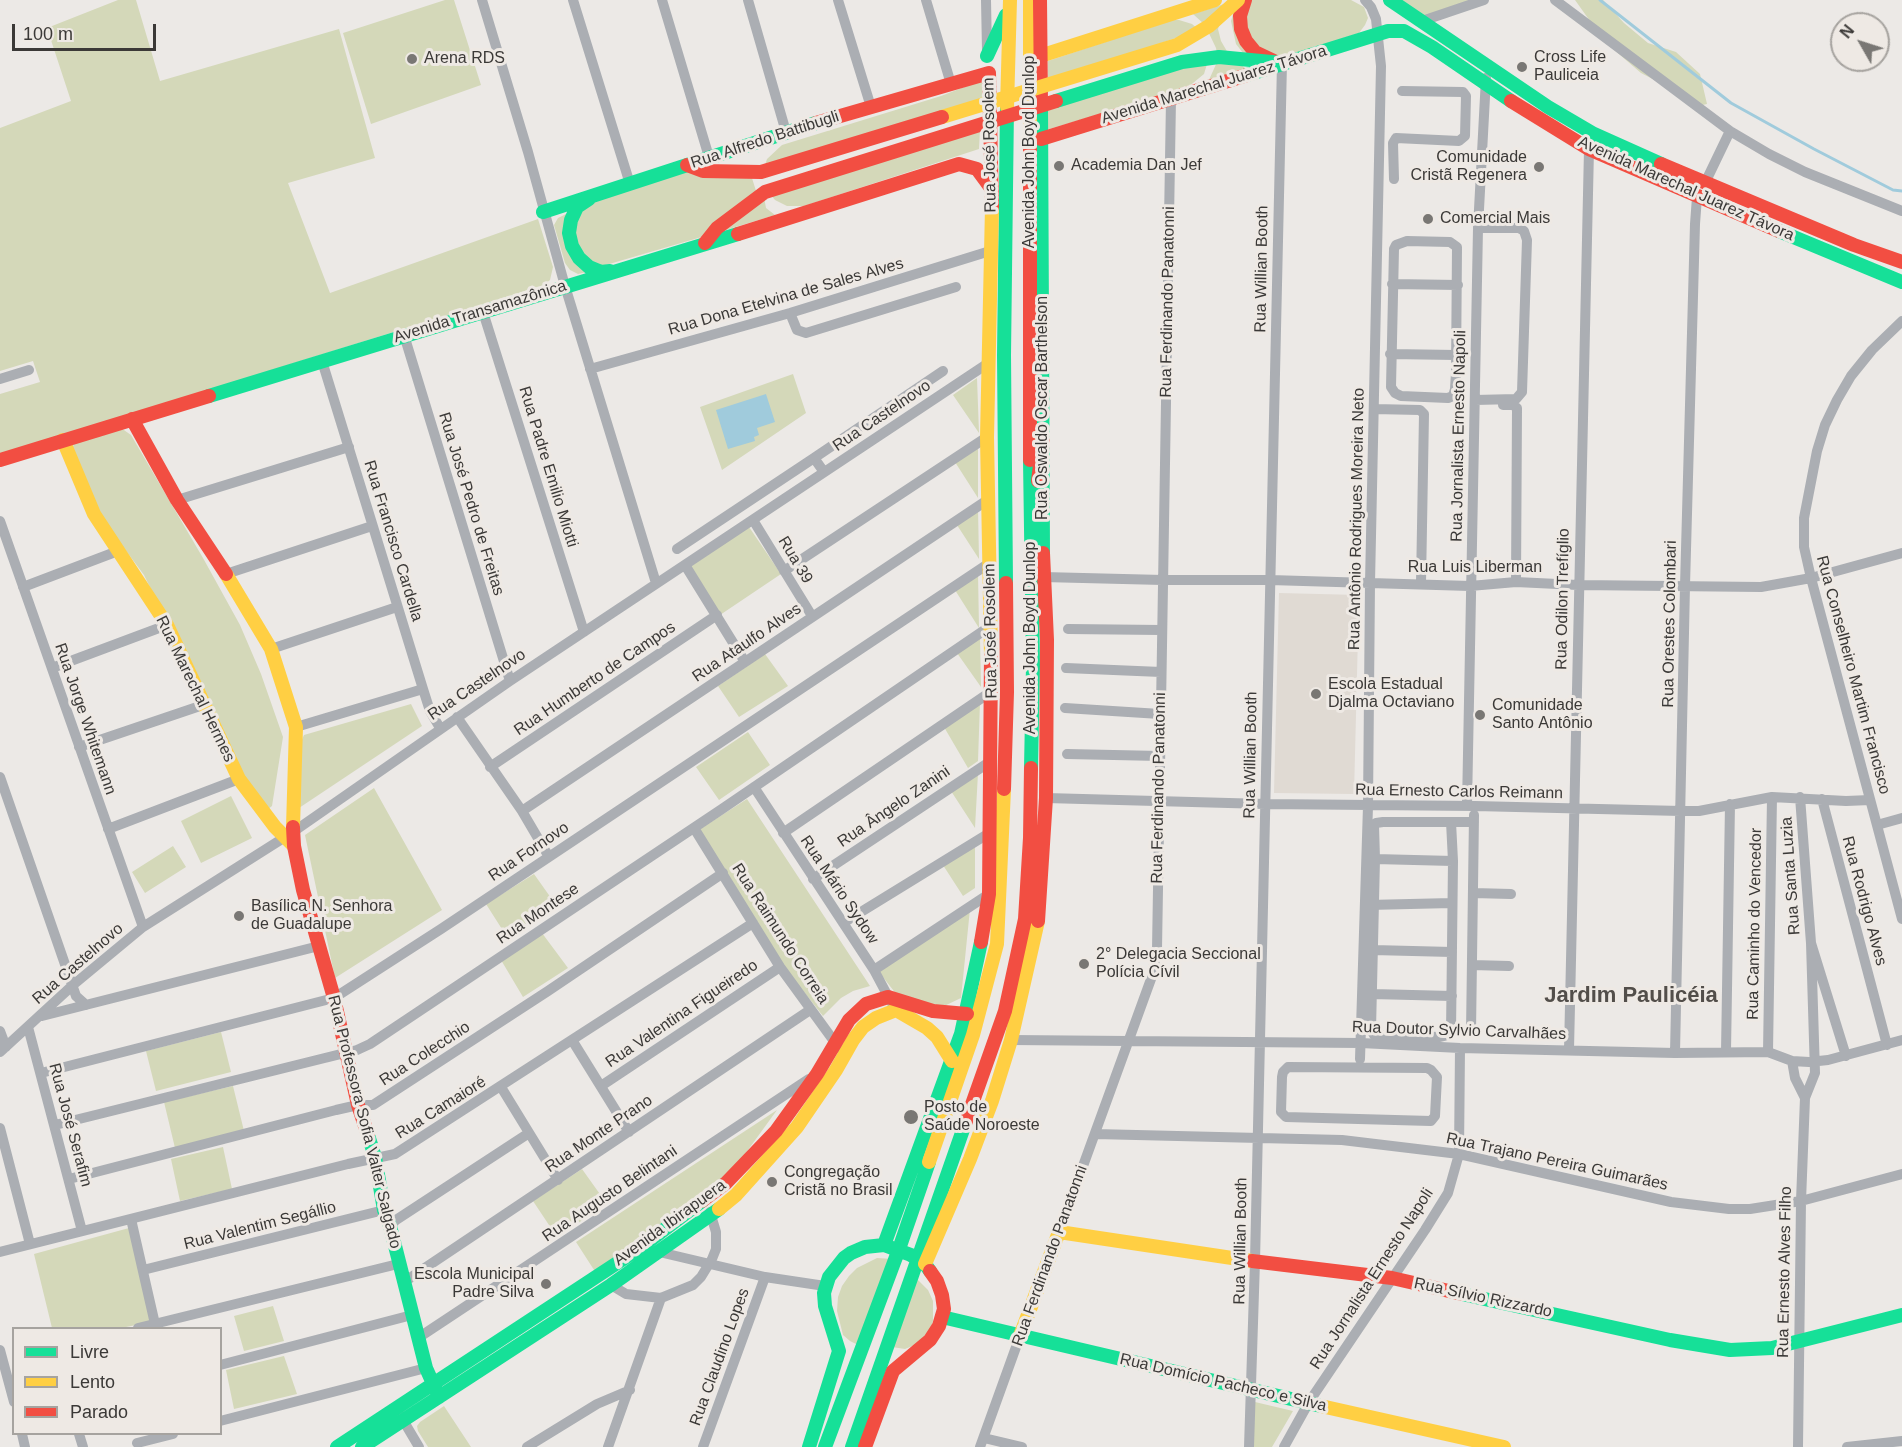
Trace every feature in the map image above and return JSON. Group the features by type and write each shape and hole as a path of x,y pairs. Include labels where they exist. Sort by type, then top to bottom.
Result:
{"street":[{"path":"482,0 531,162 565,286 656,583"},
{"path":"573,0 630,184"},
{"path":"662,0 709,157"},
{"path":"748,0 786,132"},
{"path":"838,0 871,106"},
{"path":"926,0 951,84"},
{"name":"Rua José Rosolem","path":"884,1245 967,1014 989,894 992,625 987,364 992,189 986,0"},
{"name":"Avenida John Boyd Dunlop","path":"852,1447 921,1261 1005,1011 1025,919 1030,838 1033,666 1030,541 1030,0"},
{"name":"Rua Oswaldo Oscar Barthelson","path":"921,1261 970,1159 992,1101 1011,1040 1038,926 1046,798 1047,640 1043,577 1040,0"},
{"path":"1040,56 1215,0"},
{"path":"687,165 703,171 761,172 1178,45 1209,26 1238,0"},
{"path":"1245,0 1240,16 1241,29 1246,41 1255,52 1281,63"},
{"name":"Rua Antônio Rodrigues Moreira Neto","path":"1360,1064 1369,904 1370,583 1381,66 1376,19 1365,0"},
{"name":"Avenida Marechal Juarez Távora","path":"1390,0 1487,67 1579,126 1705,183 1854,245 1902,262"},
{"path":"1422,21 1484,0"},
{"path":"1555,0 1730,130 1769,154 1805,172 1902,211"},
{"path":"987,56 1010,3"},
{"name":"Avenida John Boyd Dunlop","path":"825,1447 899,1249 973,1035 997,944 1007,692 1004,355 1007,67 1010,3"},
{"name":"Avenida Marechal Juarez Távora","path":"1041,139 1281,63 1398,30 1415,36 1530,114 1589,148 1697,197 1902,282"},
{"path":"705,243 717,228 765,192 1182,62 1219,57 1281,63"},
{"name":"Rua Willian Booth","path":"1249,1447 1256,1261 1281,63"},
{"name":"Rua Jornalista Ernesto Napoli","path":"1471,1032 1474,822 1471,806 1470,586 1478,228 1487,67"},
{"name":"Rua Alfredo Battibugli","path":"543,212 786,132 989,73"},
{"path":"1402,91 1463,92 1466,96 1464,136 1459,141"},
{"name":"Rua Ferdinando Panatonni","path":"982,1442 1095,1134 1150,979 1157,950 1172,99"},
{"path":"1705,183 1730,130"},
{"path":"1394,179 1393,143 1396,138 1483,140"},
{"name":"Rua Odilon Trefíglio","path":"1569,1050 1589,148"},
{"name":"Avenida Transamazônica","path":"0,460 811,212 959,164 977,170 992,189"},
{"path":"600,193 577,207 571,220 569,233 572,246 579,258 589,267 602,272 616,271"},
{"name":"Rua Orestes Colombari","path":"1675,1053 1685,586 1697,197"},
{"path":"1475,403 1516,399 1522,392 1527,240 1524,231 1519,228 1478,228"},
{"path":"1407,241 1439,241 1450,242 1457,247 1455,389 1451,398 1401,396 1391,387 1392,284 1396,245 1407,241"},
{"name":"Rua Dona Etelvina de Sales Alves","path":"590,369 790,313 990,251"},
{"path":"1392,284 1458,285"},
{"path":"790,313 797,330 806,333 956,286"},
{"name":"Rua Padre Emilio Miotti","path":"483,312 584,632"},
{"path":"1376,321 1391,321"},
{"name":"Rua Conselheiro Martim Francisco","path":"1902,321 1872,350 1851,376 1837,400 1825,425 1809,484 1804,518 1804,547 1811,578 1902,919"},
{"name":"Rua José Pedro de Freitas","path":"404,335 510,681"},
{"path":"1390,354 1456,355"},
{"name":"Rua Francisco Cardella","path":"322,361 430,711 440,728"},
{"name":"Rua Castelnovo","path":"3,1049 73,985 143,927 290,839 440,728 987,364"},
{"path":"0,379 29,370"},
{"path":"677,549 943,371"},
{"path":"1475,403 1512,405 1517,408 1516,582"},
{"path":"1374,409 1420,410 1424,414 1421,583"},
{"path":"132,419 177,500 226,574 271,649 296,727 290,839"},
{"path":"784,571 987,437"},
{"name":"Rua Marechal Hermes","path":"63,440 94,514 167,625 239,779 290,839"},
{"path":"1030,541 1043,441"},
{"path":"177,500 349,447"},
{"path":"814,459 824,472"},
{"name":"Rua Ataulfo Alves","path":"522,811 988,499"},
{"name":"Rua 39","path":"753,520 812,616"},
{"name":"Rua Jorge Whitemann","path":"0,521 143,927"},
{"path":"226,574 372,526"},
{"path":"23,587 118,551"},
{"name":"Rua Luis Liberman","path":"1043,577 1421,583 1470,586 1516,582 1761,587 1811,578 1902,554"},
{"name":"Rua Fornovo","path":"42,1072 334,998 991,562"},
{"path":"685,565 745,662"},
{"path":"271,649 398,607"},
{"name":"Rua Humberto de Campos","path":"490,767 717,615"},
{"path":"52,668 167,625"},
{"name":"Rua Montese","path":"55,1125 357,1050 370,1044 694,828 992,625"},
{"path":"1068,629 1161,630"},
{"path":"1066,668 1161,672"},
{"path":"296,727 423,689"},
{"path":"783,833 992,691"},
{"path":"79,747 203,705"},
{"path":"1065,708 1160,714"},
{"path":"457,717 522,811 549,857"},
{"path":"1067,754 1160,756"},
{"name":"Rua Ângelo Zanini","path":"813,879 990,761"},
{"path":"0,777 76,996 86,1005"},
{"path":"108,829 239,779"},
{"name":"Rua Mário Sydow","path":"754,787 874,970 896,1010"},
{"path":"262,808 280,813 287,809 294,793"},
{"name":"Rua Ernesto Carlos Reimann","path":"1046,798 1681,811 1699,811 1772,797 1870,800"},
{"name":"Rua Caminho do Vencedor","path":"1768,1052 1772,797"},
{"name":"Rua Santa Luzia","path":"1800,797 1811,943 1846,1056"},
{"name":"Rua Rodrigo Alves","path":"1822,799 1887,1044"},
{"path":"1726,1052 1730,804"},
{"path":"1877,825 1902,818"},
{"path":"1451,822 1453,861 1451,1033 1440,1037 1373,1034 1371,1030 1373,950 1369,904 1375,859 1374,828 1376,823 1451,822 1474,822"},
{"name":"Rua Raimundo Correia","path":"694,828 780,967 844,1055"},
{"path":"843,923 991,832"},
{"name":"Rua Professora Sofia Valter Salgado","path":"290,839 334,998 358,1105 375,1157 384,1210 398,1264 426,1368 439,1397"},
{"path":"1375,859 1453,861"},
{"name":"Rua Colecchio","path":"69,1179 358,1105 373,1105 723,873"},
{"path":"1473,893 1511,894"},
{"path":"874,970 989,894"},
{"path":"1369,904 1452,903"},
{"name":"Rua Camaioré","path":"0,1252 375,1157 395,1154 753,923"},
{"name":"Rua Ernesto Alves Filho","path":"1798,1447 1801,1202 1805,1098 1814,1078 1811,943"},
{"path":"41,1016 319,946"},
{"path":"1373,950 1452,952"},
{"path":"1472,966 1509,966"},
{"name":"Rua Valentina Figueiredo","path":"601,1086 780,967"},
{"path":"1372,994 1452,996"},
{"path":"888,997 933,1011 967,1014"},
{"name":"Avenida Ibirapuera","path":"337,1447 640,1248 703,1202 726,1183 776,1131 817,1074 843,1028 856,1012 866,1004 888,997"},
{"name":"Rua Monte Prano","path":"404,1282 810,1010"},
{"path":"896,1010 927,1028 937,1037 952,1061"},
{"name":"Avenida Ibirapuera","path":"362,1447 611,1285 712,1215 736,1195 797,1127 863,1027 876,1018 896,1010"},
{"name":"Rua José Serafim","path":"28,1027 42,1072 82,1231"},
{"path":"0,1031 3,1049"},
{"name":"Rua Doutor Sylvio Carvalhães","path":"1011,1040 1361,1043 1460,1048 1675,1053 1768,1052 1792,1061 1813,1062 1846,1056 1902,1040"},
{"path":"572,1041 629,1132"},
{"name":"Rua Jornalista Ernesto Napoli","path":"1284,1447 1309,1402 1440,1208 1454,1176 1459,1154 1460,1048"},
{"name":"Rua Ernesto Alves Filho","path":"1792,1061 1795,1078 1805,1098"},
{"path":"1360,1064 1431,1070 1437,1077 1436,1110 1433,1119 1426,1121 1291,1118 1282,1115 1282,1077 1286,1067 1360,1064"},
{"name":"Rua Augusto Belintani","path":"418,1338 817,1074"},
{"path":"501,1087 558,1180"},
{"path":"0,1128 30,1244"},
{"path":"390,1226 529,1133"},
{"name":"Rua Trajano Pereira Guimarães","path":"1095,1134 1342,1140 1459,1154 1671,1202 1706,1207 1750,1209 1801,1202 1902,1174"},
{"path":"611,1285 626,1294 661,1298 693,1285 709,1265 716,1249 716,1232 712,1215 703,1202"},
{"name":"Rua Valentim Segállio","path":"143,1270 384,1210"},
{"path":"131,1219 155,1324"},
{"name":"Rua Sílvio Rizzardo","path":"1059,1232 1392,1278 1730,1350 1772,1348 1902,1315"},
{"path":"809,1447 838,1357 838,1345 826,1312 825,1286 832,1271 844,1258 864,1247 884,1245 899,1249 921,1261 937,1281 942,1295 942,1317 930,1340 897,1366 890,1377 865,1447"},
{"path":"640,1248 765,1277 825,1286"},
{"path":"145,1327 398,1264"},
{"name":"Rua Claudino Lopes","path":"703,1447 765,1277"},
{"path":"608,1447 661,1298"},
{"path":"222,1364 412,1315"},
{"name":"Rua Domício Pacheco e Silva","path":"942,1317 1252,1391 1504,1447"},
{"path":"0,1350 6,1363 12,1392"},
{"path":"222,1420 426,1368"},
{"path":"527,1447 597,1404 630,1390"},
{"path":"396,1407 419,1447"},
{"path":"136,1441 168,1435"},
{"path":"1847,1447 1902,1441"},
{"path":"982,1442 1022,1447"}],"shaded area":[{"name":"Escola Estadual Djalma Octaviano","path":"1279,593 1359,595 1354,794 1274,793"}],"green space":[{"path":"118,0 136,0 160,81 339,29 375,158 288,183 330,293 538,219 553,267 550,280 544,285 0,455 0,394 40,382 33,361 0,371 0,128 71,101 47,28"},
{"name":"Arena RDS","path":"445,0 454,0 481,85 371,124 343,33"},
{"path":"1247,0 1351,0 1364,7 1368,18 1359,33 1278,60 1243,53 1236,44 1231,21 1234,11"},
{"path":"1395,0 1472,0 1424,17"},
{"path":"1575,0 1603,0 1624,23 1648,43 1676,52 1700,74 1707,104 1693,107 1668,87 1641,73 1605,42"},
{"path":"1227,3 1218,29 1221,41 1228,53 1247,70 1208,82 1218,60 1216,48 1205,25 1193,14"},
{"path":"1171,20 1192,24 1199,30 1048,82 1048,61"},
{"path":"1182,64 1207,64 1204,74 1187,88 1046,130 1048,105"},
{"path":"985,79 983,102 764,168 767,159 782,145 941,96"},
{"path":"980,129 979,149 804,206 787,206 775,200 770,194"},
{"path":"687,169 751,175 757,194 705,236 599,267 580,256 573,224 581,207"},
{"path":"764,197 766,208 775,215 716,233"},
{"path":"572,211 568,228 591,271 578,274 570,270 565,263 554,225 558,218"},
{"path":"793,374 806,413 722,470 700,407"},
{"path":"977,378 979,433 953,395"},
{"path":"121,428 131,435 203,558 240,625 261,674 283,737 272,806 267,810 252,793 144,575 95,509 72,449 75,441"},
{"path":"978,445 978,498 955,462"},
{"path":"978,509 979,559 957,525"},
{"path":"749,527 781,574 720,615 688,568"},
{"path":"978,573 979,628 955,590"},
{"path":"980,637 981,687 957,653"},
{"path":"765,654 788,686 739,717 718,686"},
{"path":"980,702 978,761 968,768 944,727"},
{"path":"411,704 422,726 293,812 299,746 304,735"},
{"path":"748,732 770,765 719,800 696,767"},
{"path":"978,773 975,828 951,791"},
{"path":"374,788 442,910 335,978 305,835"},
{"path":"231,796 252,838 201,863 181,821"},
{"path":"747,799 870,986 853,991 841,998 823,1016 788,972 697,831"},
{"path":"975,840 975,888 963,896 941,862"},
{"path":"173,846 186,867 145,893 132,872"},
{"path":"534,874 556,905 507,937 486,904"},
{"path":"970,909 961,998 940,1008 897,995 879,972"},
{"path":"542,933 568,968 523,997 501,960"},
{"path":"221,1032 231,1072 156,1091 146,1051"},
{"path":"233,1086 244,1131 175,1148 164,1102"},
{"path":"777,1110 732,1172 596,1273 576,1242"},
{"path":"223,1147 232,1189 180,1201 171,1159"},
{"path":"582,1169 607,1204 557,1237 533,1201"},
{"path":"129,1228 151,1322 126,1327 52,1327 34,1254"},
{"path":"877,1258 893,1259 862,1347 843,1335 837,1311 838,1297 842,1286 857,1268"},
{"path":"915,1277 928,1290 933,1301 933,1321 930,1331 915,1345 905,1349 892,1347"},
{"path":"273,1306 284,1341 244,1351 234,1316"},
{"path":"284,1356 297,1394 234,1409 226,1370"},
{"path":"1255,1402 1293,1411 1272,1447 1253,1447"},
{"path":"444,1406 471,1447 428,1447 417,1426"}],"water":[{"path":"766,394 775,422 757,428 759,435 754,437 755,441 728,449 716,410"}],"waterway":[{"path":"1600,0 1731,103 1893,190 1902,191"}],"traffic: fast":[{"path":"1390,0 1548,107 1594,134 1661,164"},
{"path":"987,56 1006,15"},
{"path":"1247,75 1388,31 1404,31 1432,47 1511,101"},
{"path":"1056,101 1182,62 1219,57 1282,63"},
{"path":"1041,101 1043,553"},
{"path":"1006,583 1004,355 1007,107"},
{"path":"543,212 816,123"},
{"path":"589,199 577,207 571,220 569,233 572,246 579,258 589,267 601,272 610,271"},
{"path":"1779,231 1902,282"},
{"path":"209,396 738,234"},
{"path":"1030,460 1033,666 1031,768"},
{"path":"884,1245 961,1034 981,942"},
{"path":"852,1447 965,1124"},
{"path":"368,1135 375,1157 384,1210 426,1368 439,1397"},
{"path":"825,1447 929,1162"},
{"path":"337,1447 640,1248 702,1201"},
{"path":"362,1447 611,1285 719,1209"},
{"path":"809,1447 839,1351 825,1306 824,1293 829,1277 851,1253 865,1247 884,1245 911,1255 925,1264 930,1271"},
{"path":"1462,1294 1670,1340 1730,1350 1772,1348 1902,1315"},
{"path":"942,1317 1321,1406"}],"traffic: slow":[{"path":"1007,107 1010,0"},
{"path":"1030,0 1030,143"},
{"path":"1040,56 1215,0"},
{"path":"942,117 1177,45 1209,26 1238,0"},
{"path":"991,655 987,437 992,207"},
{"path":"63,440 94,514 167,625 239,779 275,827 294,846"},
{"path":"226,574 271,649 296,727 293,827"},
{"path":"929,1162 973,1035 997,944 1004,789"},
{"path":"925,1264 992,1101 1011,1040 1038,921"},
{"path":"719,1209 736,1195 797,1127 836,1070 853,1040 863,1027 876,1018 896,1010 927,1028 937,1037 952,1061"},
{"path":"1020,1336 1059,1232 1252,1261"},
{"path":"1321,1406 1504,1447"}],"traffic: jam":[{"path":"1040,0 1041,101"},
{"path":"1245,0 1240,16 1241,29 1246,41 1255,52 1274,61"},
{"path":"816,123 989,73 992,207"},
{"path":"1041,139 1247,75"},
{"path":"705,243 717,228 765,192 1056,101"},
{"path":"1511,101 1589,149 1779,231"},
{"path":"687,165 703,171 761,172 942,117"},
{"path":"1030,143 1030,460"},
{"path":"738,234 959,164 977,169 991,188"},
{"path":"1661,164 1854,245 1902,262"},
{"path":"0,460 209,396"},
{"path":"132,419 177,500 226,574"},
{"path":"1038,481 1043,441"},
{"path":"1038,921 1046,798 1047,640 1043,553"},
{"path":"1004,789 1007,692 1006,583"},
{"path":"981,942 989,894 991,655"},
{"path":"965,1124 1005,1011 1025,919 1031,768"},
{"path":"293,827 294,846 303,890 334,998 358,1105 368,1135"},
{"path":"702,1201 726,1183 776,1131 817,1074 849,1020 866,1004 888,997 933,1011 967,1014"},
{"path":"1252,1261 1392,1278 1462,1294"},
{"path":"865,1447 893,1371 930,1340 939,1326 944,1309 942,1295 930,1271"}],"place":[{"name":"Arena RDS","path":"412,59"},
{"name":"Cross Life Pauliceia","path":"1522,67"},
{"name":"Academia Dan Jef","path":"1059,166"},
{"name":"Comunidade Cristã Regenera","path":"1539,167"},
{"name":"Comercial Mais","path":"1428,219"},
{"name":"Escola Estadual Djalma Octaviano","path":"1316,694"},
{"name":"Comunidade Santo Antônio","path":"1480,715"},
{"name":"Basílica N. Senhora de Guadalupe","path":"239,916"},
{"name":"2° Delegacia Seccional Polícia Cívil","path":"1084,964"},
{"name":"Posto de Saúde Noroeste","path":"911,1117"},
{"name":"Congregação Cristã no Brasil","path":"772,1182"},
{"name":"Escola Municipal Padre Silva","path":"546,1284"}],"district":[{"name":"Jardim Paulicéia","path":"1631,996"}]}
